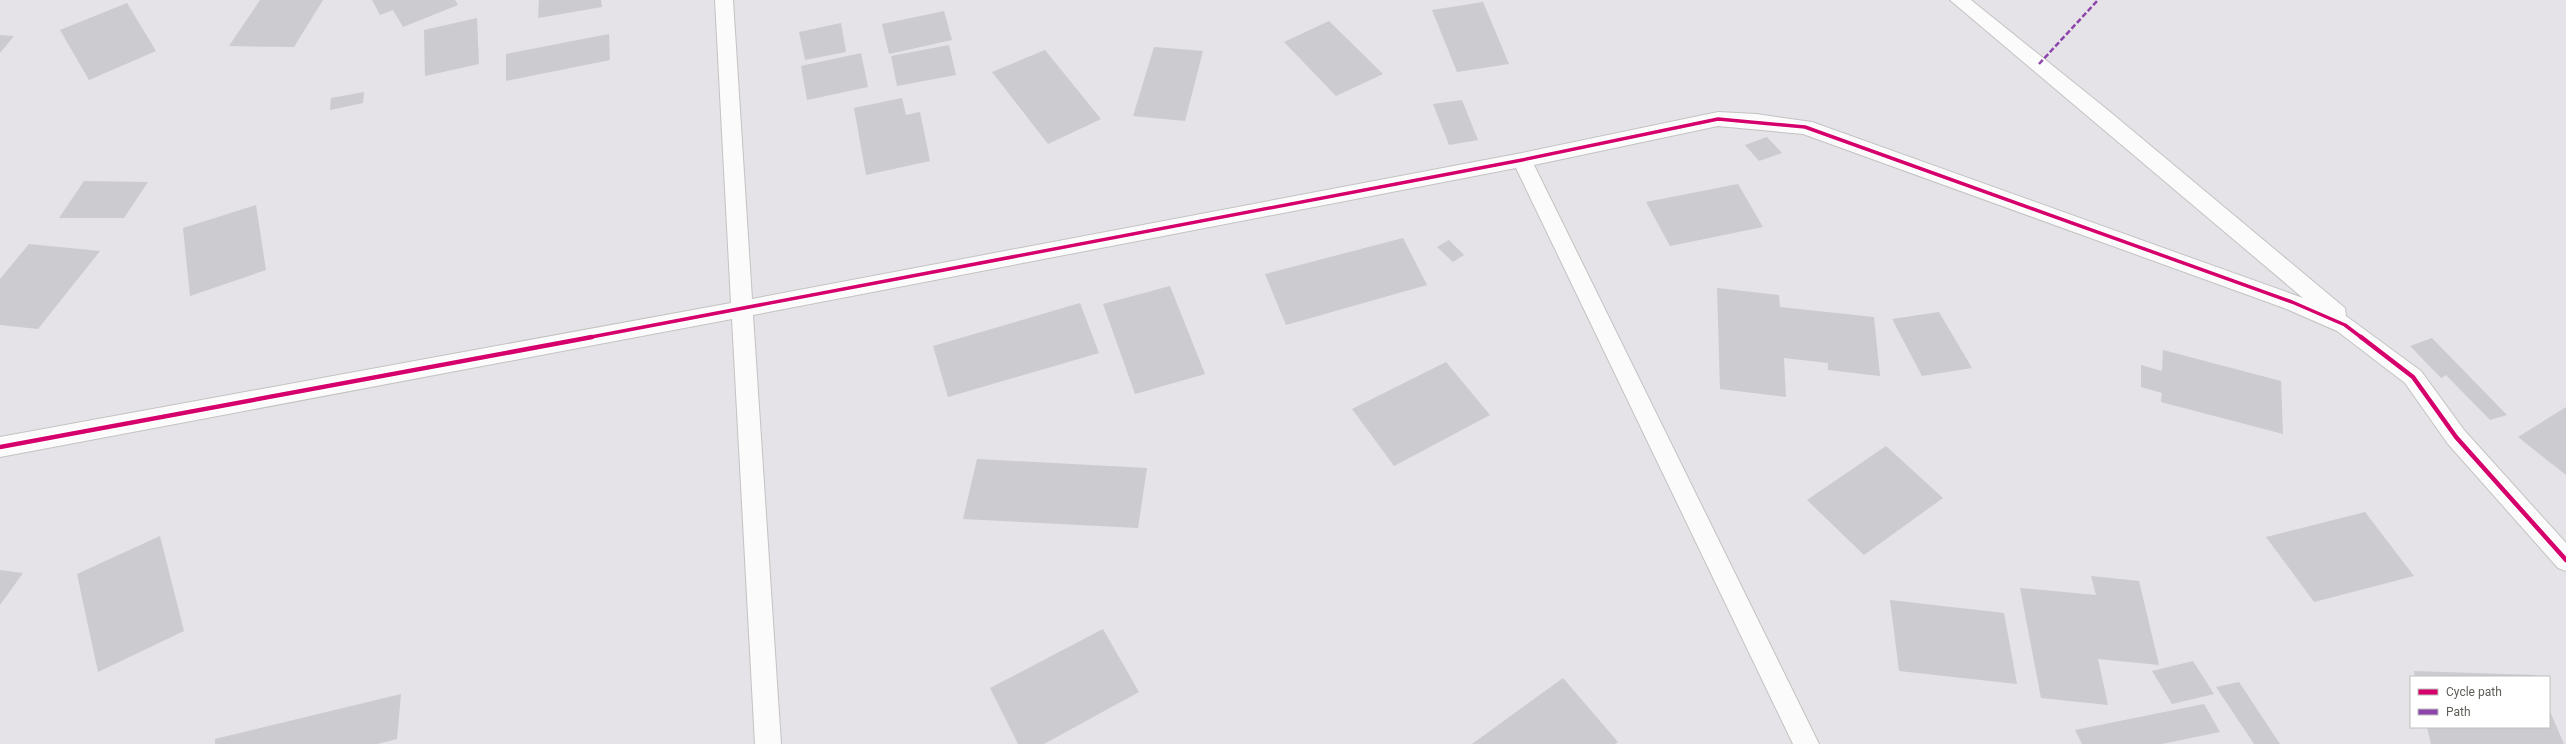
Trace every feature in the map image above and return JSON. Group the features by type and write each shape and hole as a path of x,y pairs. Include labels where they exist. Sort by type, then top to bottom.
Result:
{"street":[{"path":"724,0 768,744"},
{"path":"1960,0 2102,116 2413,378 2456,437 2566,560"},
{"path":"0,447 743,309 1522,160 1718,119 1756,121 1805,127 2292,302 2345,325 2413,378"},
{"path":"1522,160 1806,744"}],"building":[{"path":"260,0 323,0 294,47 229,46"},
{"path":"372,0 455,0 458,5 403,27 393,10 380,15"},
{"path":"539,0 601,0 602,7 538,18"},
{"path":"1483,2 1509,64 1457,72 1432,10"},
{"path":"127,3 156,51 89,80 60,30"},
{"path":"944,11 952,40 889,54 882,24"},
{"path":"477,18 479,64 425,76 424,30"},
{"path":"1329,21 1383,74 1336,96 1284,42"},
{"path":"841,23 846,52 805,60 799,32"},
{"path":"609,34 610,60 506,81 506,54"},
{"path":"0,35 14,36 0,53"},
{"path":"949,45 956,75 897,86 891,56"},
{"path":"1154,47 1203,51 1185,121 1133,116"},
{"path":"1045,50 1101,119 1048,144 992,72"},
{"path":"861,53 868,87 807,100 801,66"},
{"path":"364,92 363,103 330,110 331,98"},
{"path":"902,98 906,115 920,112 930,161 866,175 854,108"},
{"path":"1462,100 1478,140 1449,145 1433,104"},
{"path":"1767,137 1782,153 1759,161 1745,145"},
{"path":"84,181 148,182 124,218 59,218"},
{"path":"1738,184 1763,227 1670,246 1646,202"},
{"path":"256,205 266,270 190,296 183,228"},
{"path":"1403,238 1427,285 1286,325 1265,274"},
{"path":"1449,240 1464,255 1453,262 1437,247"},
{"path":"29,244 100,251 38,329 0,325 0,279"},
{"path":"1170,286 1205,374 1135,394 1103,304"},
{"path":"1717,288 1779,295 1780,307 1874,317 1880,376 1828,370 1828,363 1784,358 1786,397 1720,389"},
{"path":"1080,303 1099,353 948,397 933,346"},
{"path":"1939,312 1972,368 1922,376 1892,319"},
{"path":"2432,338 2507,415 2490,420 2446,375 2441,378 2410,346"},
{"path":"2163,350 2281,381 2283,434 2161,402 2162,393 2141,387 2141,365 2162,371"},
{"path":"1446,362 1490,415 1394,466 1352,409"},
{"path":"2566,407 2566,475 2518,437"},
{"path":"1886,446 1943,498 1864,555 1807,500"},
{"path":"977,459 1147,468 1138,528 963,519"},
{"path":"2365,512 2414,576 2314,602 2266,537"},
{"path":"160,536 184,631 98,672 77,574"},
{"path":"0,570 23,573 0,605"},
{"path":"2091,576 2139,581 2159,665 2098,659 2108,705 2041,698 2020,588 2096,595"},
{"path":"1890,600 2004,613 2017,684 1899,671"},
{"path":"1103,629 1139,692 1044,744 1018,744 990,688"},
{"path":"2193,661 2214,694 2172,704 2152,671"},
{"path":"2414,671 2536,676 2415,676"},
{"path":"1563,678 1618,742 1615,744 1472,744"},
{"path":"2239,682 2280,744 2254,744 2216,687"},
{"path":"401,694 397,739 377,744 215,744 215,739"},
{"path":"2204,704 2220,732 2162,744 2082,744 2075,730"},
{"path":"2550,711 2564,744 2431,744 2427,728 2550,728"}],"marked path":[{"path":"2039,64 2098,0"}],"cycle path":[{"path":"0,447 743,309 1522,160 1718,119 1756,121 1805,127 2292,302 2345,325 2413,377 2456,437 2566,560"}]}
